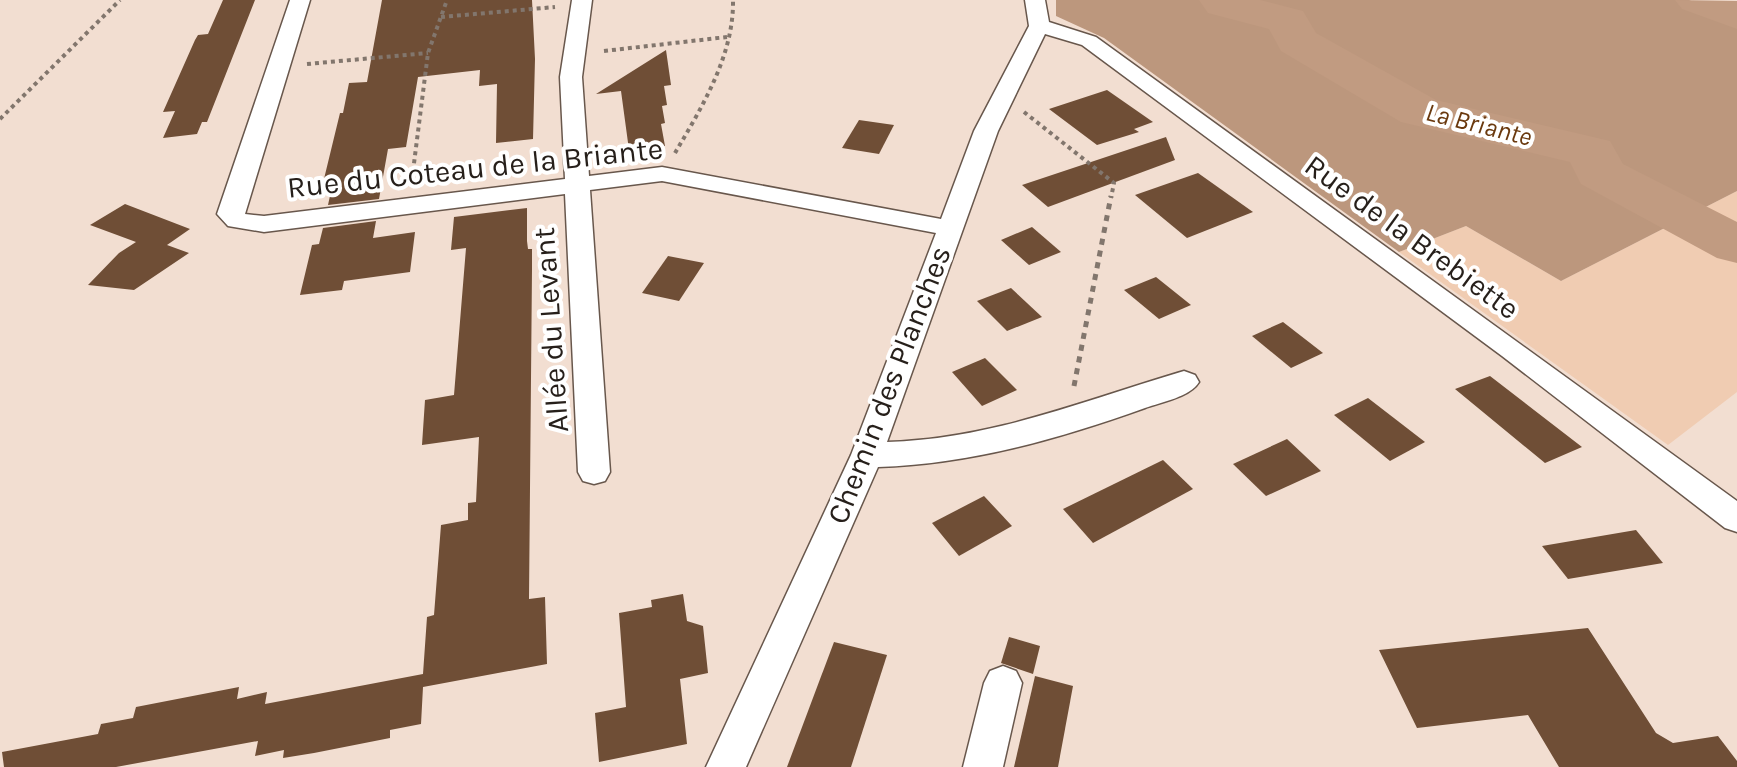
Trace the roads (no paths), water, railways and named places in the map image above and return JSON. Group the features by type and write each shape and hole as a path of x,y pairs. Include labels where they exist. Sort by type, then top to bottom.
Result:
{"street":[{"name":"Rue du Coteau de la Briante","path":"300,0 230,214 237,221 264,224 662,174 950,228"},
{"name":"Allée du Levant","path":"582,2 571,77 594,472"},
{"name":"Chemin des Planches","path":"726,767 867,455 1001,96 1027,53 1037,13"},
{"name":"Rue de la Brebiette","path":"1037,13 1089,41 1512,349 1737,519"},
{"path":"867,455 910,455 1038,433 1184,382"},
{"path":"983,767 1003,683"}],"waterway":[{"name":"La Briante","path":"1221,0 1223,4 1287,20 1297,41 1419,111 1592,152 1600,173 1737,245"},
{"path":"1697,0 1737,16"}]}
